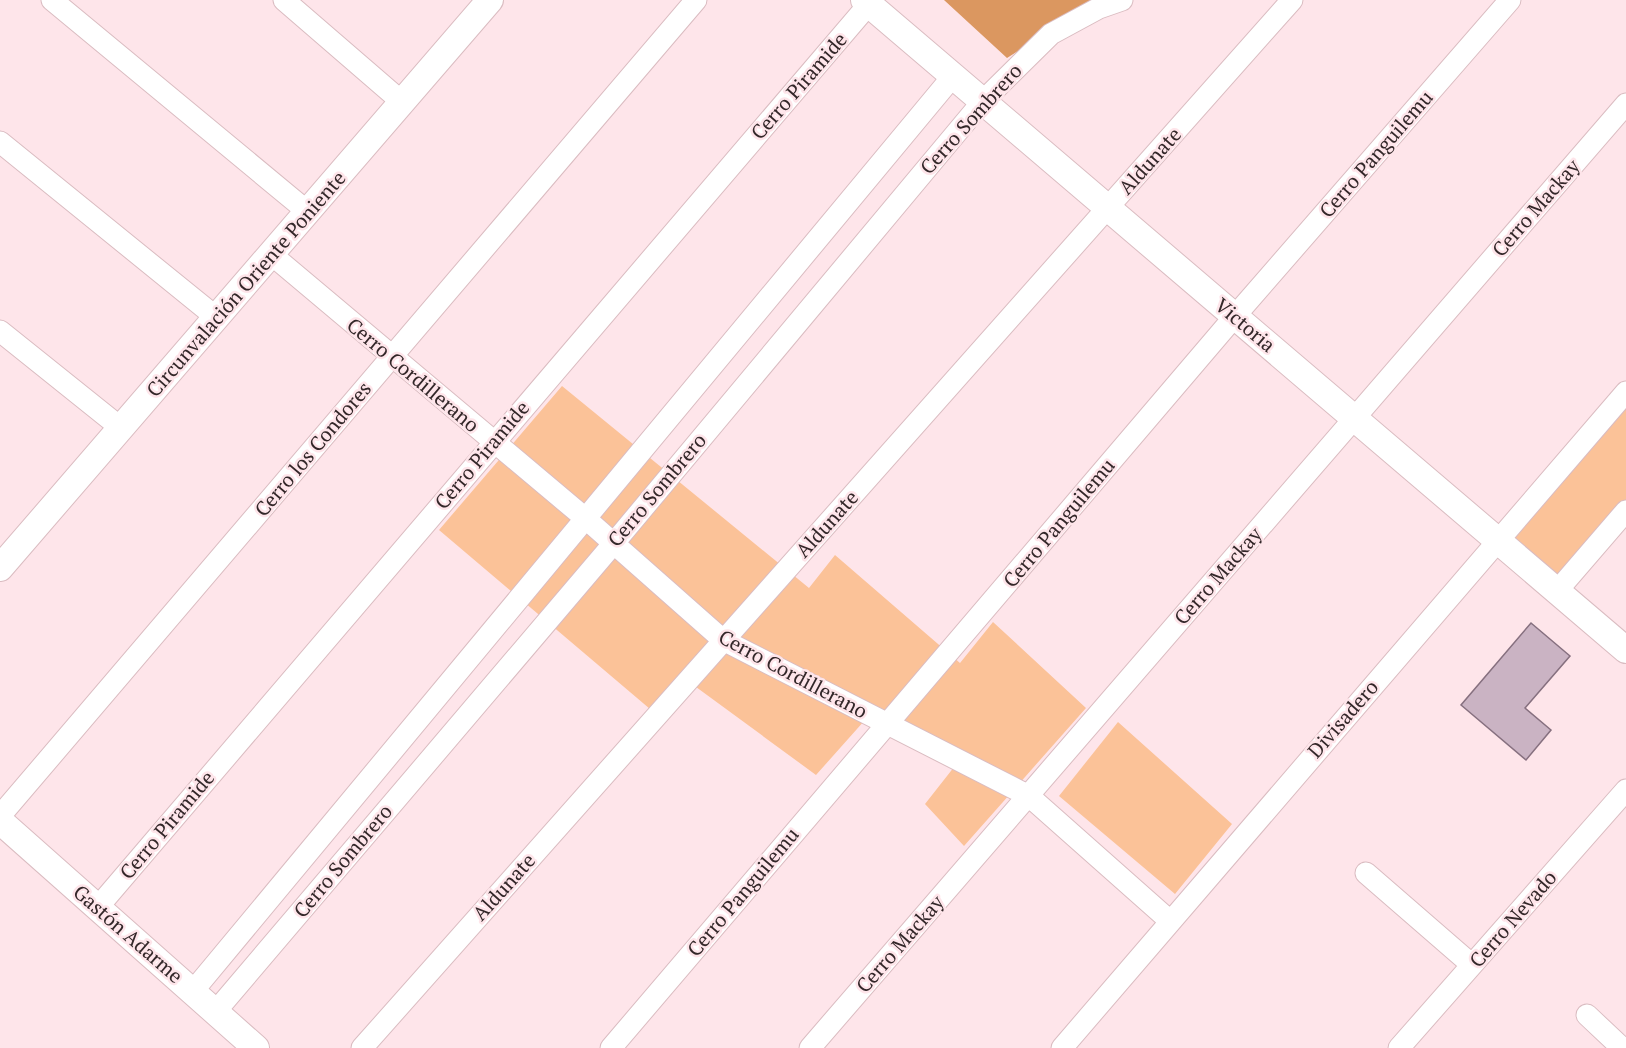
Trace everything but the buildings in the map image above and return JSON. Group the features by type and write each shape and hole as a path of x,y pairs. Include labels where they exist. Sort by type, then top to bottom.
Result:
{"street":[{"path":"52,0 308,212"},
{"path":"284,0 402,102"},
{"name":"Circunvalación Oriente Poniente","path":"0,568 490,0"},
{"name":"Cerro los Condores","path":"0,816 696,0"},
{"name":"Cerro Sombrero","path":"216,1011 614,543 983,101 1051,34 1099,8 1122,0"},
{"name":"Aldunate","path":"362,1048 1293,0"},
{"name":"Cerro Panguilemu","path":"611,1048 1235,316 1510,0"},
{"name":"Victoria","path":"866,2 1626,650"},
{"name":"Cerro Piramide","path":"98,907 866,2"},
{"name":"Cerro Sombrero","path":"193,991 953,76"},
{"name":"Cerro Mackay","path":"810,1048 1626,104"},
{"path":"0,142 217,318"},
{"name":"Cerro Cordillerano","path":"272,255 585,518 723,640 1029,796 1170,921"},
{"path":"0,331 121,428"},
{"name":"Divisadero","path":"1062,1048 1626,392"},
{"path":"1557,591 1626,511"},
{"name":"Cerro Nevado","path":"1399,1048 1626,790"},
{"name":"Gastón Adarme","path":"0,821 256,1048"},
{"path":"1366,873 1472,965"},
{"path":"1587,1015 1622,1048"}],"shaded area":[{"path":"944,0 1108,0 1079,12 1007,58"},
{"path":"562,386 809,588 835,555 960,663 993,622 1086,708 964,846 925,804 958,762 865,720 816,775 681,676 650,709 439,530"},
{"path":"1626,405 1626,500 1559,578 1511,538"},
{"path":"1118,722 1232,824 1175,894 1059,796"}]}
